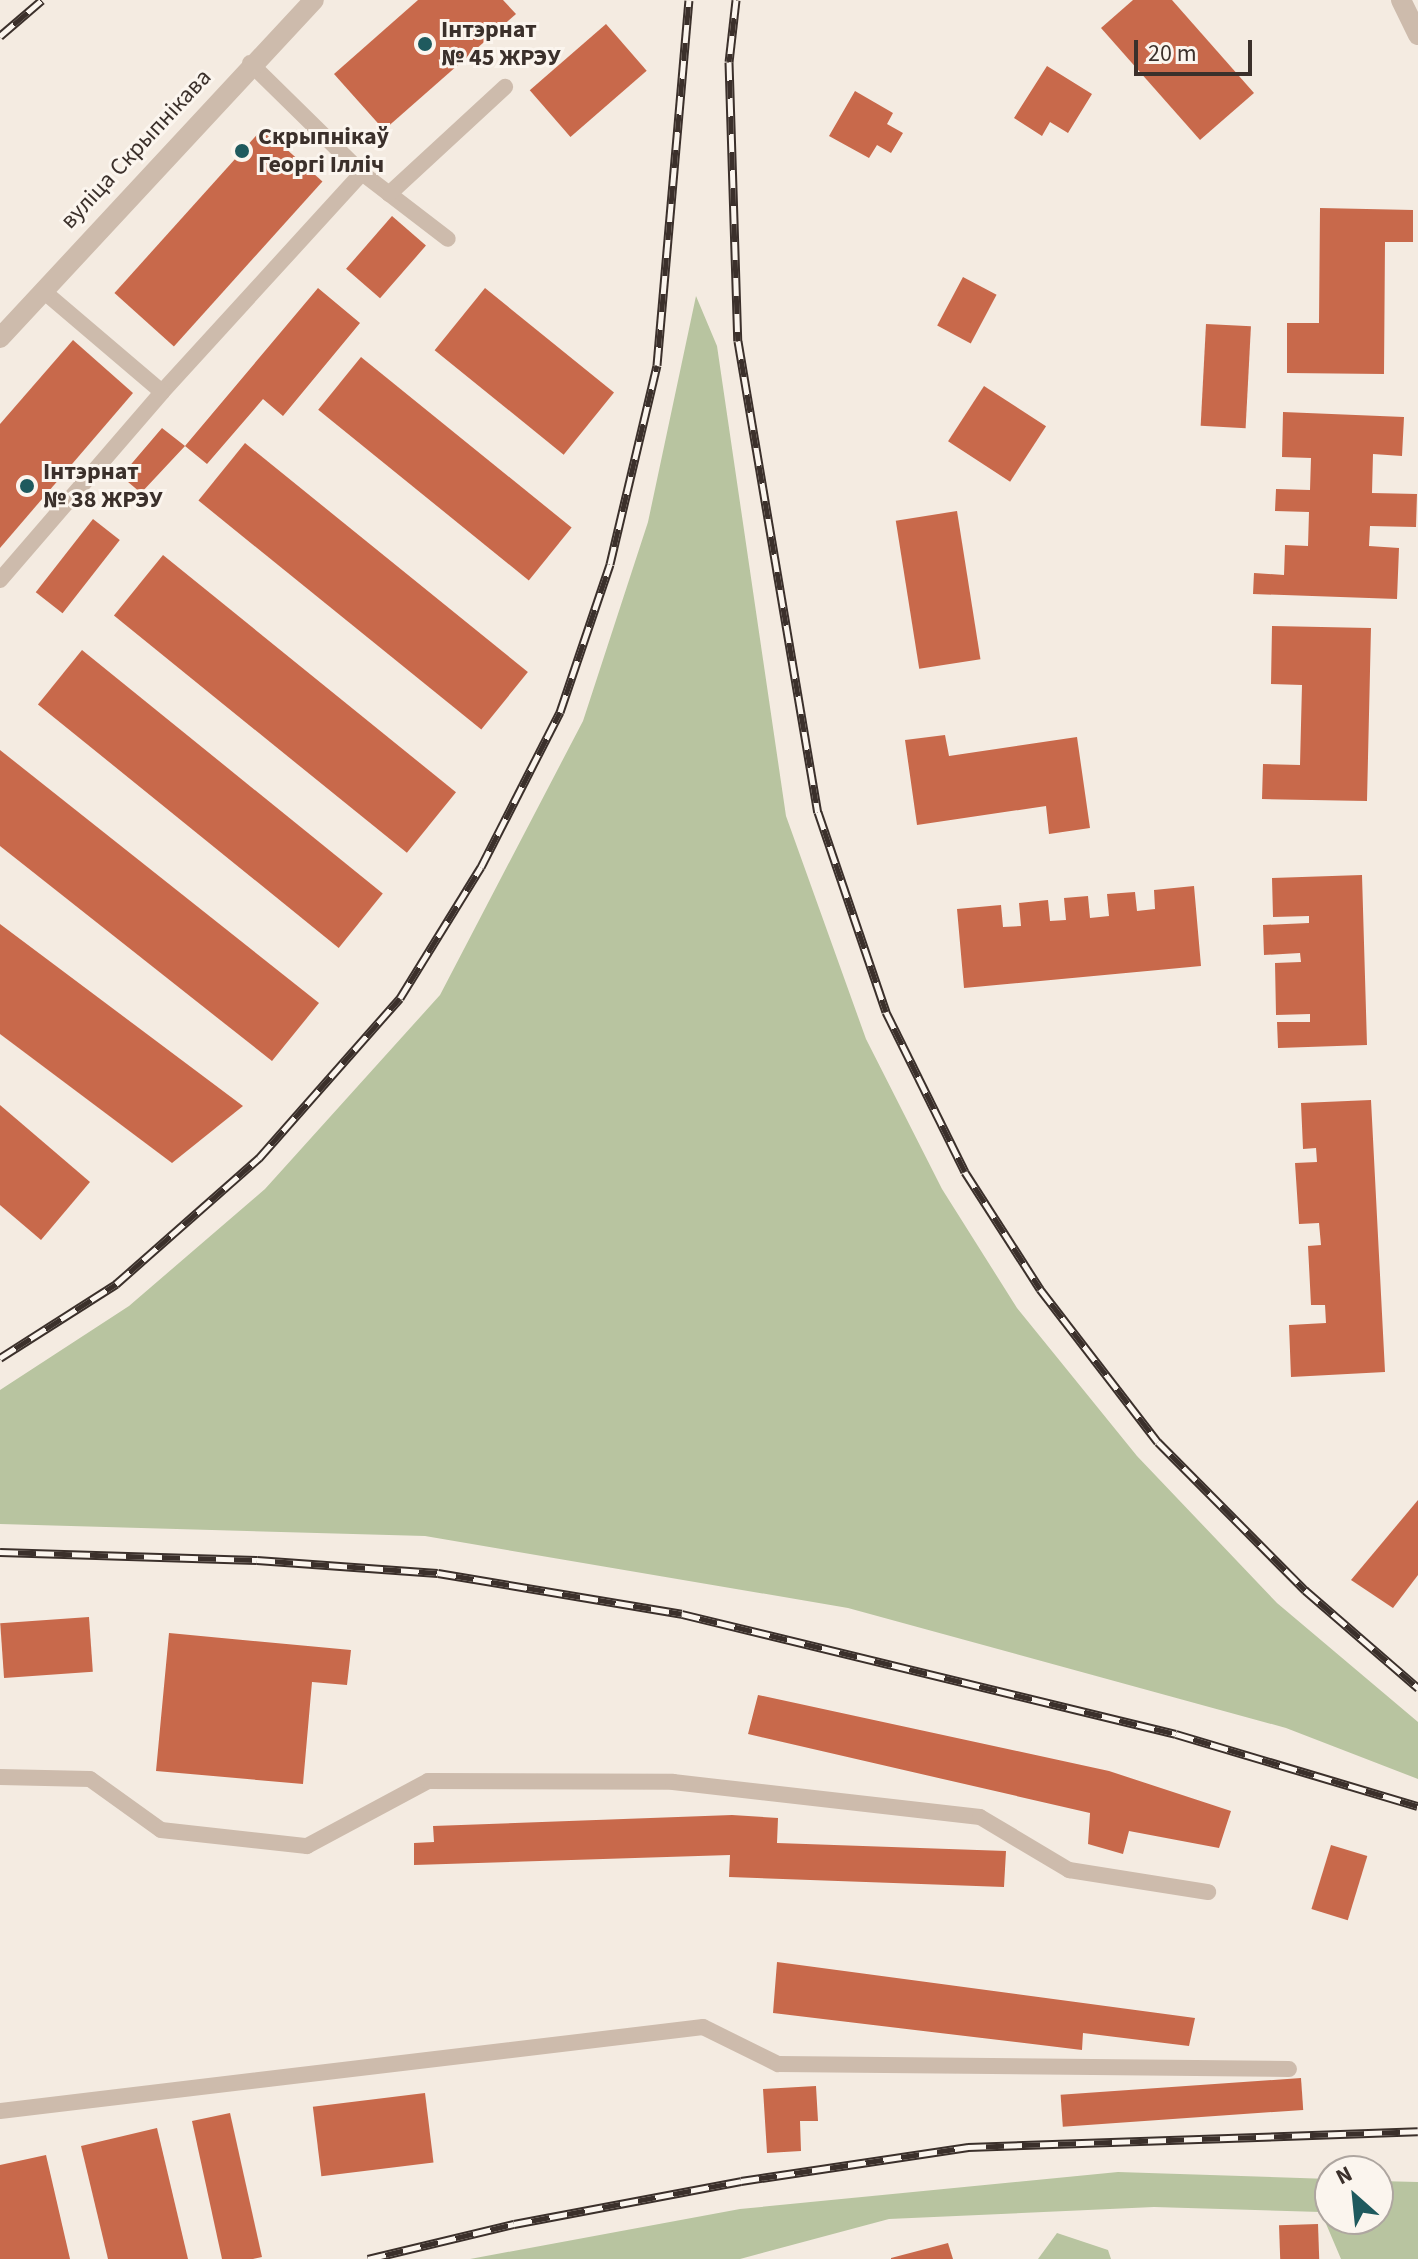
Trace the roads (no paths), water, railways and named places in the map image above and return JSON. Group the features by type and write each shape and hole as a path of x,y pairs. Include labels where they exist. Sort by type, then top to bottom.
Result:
{"street":[{"name":"вуліца Скрыпнікава","path":"0,338 250,63 314,0"},
{"path":"1401,0 1418,35"}],"lane":[{"path":"250,63 362,173 448,239"},
{"path":"389,194 505,87"},
{"path":"0,580 162,392 362,173"},
{"path":"42,290 162,392"},
{"path":"0,1777 90,1779 161,1830 307,1846 428,1781 673,1782 980,1817 1069,1870 1208,1892"},
{"path":"0,2111 703,2027 778,2064 1289,2069"}],"railway":[{"path":"0,36 42,0"},
{"path":"0,1358 116,1284 259,1158 400,998 481,867 560,712 610,564 657,365 689,0"},
{"path":"736,0 729,62 738,341 818,812 886,1012 965,1172 1040,1289 1158,1442 1305,1590 1418,1688"},
{"path":"0,1552 257,1560 438,1573 682,1614 1176,1734 1418,1806"},
{"path":"368,2259 514,2224 741,2181 968,2147 1418,2131"}],"place":[{"name":"Інтэрнат № 45 ЖРЭУ","path":"425,44"},
{"name":"Скрыпнікаў Георгі Ілліч","path":"242,151"},
{"name":"Інтэрнат № 38 ЖРЭУ","path":"27,486"}]}
